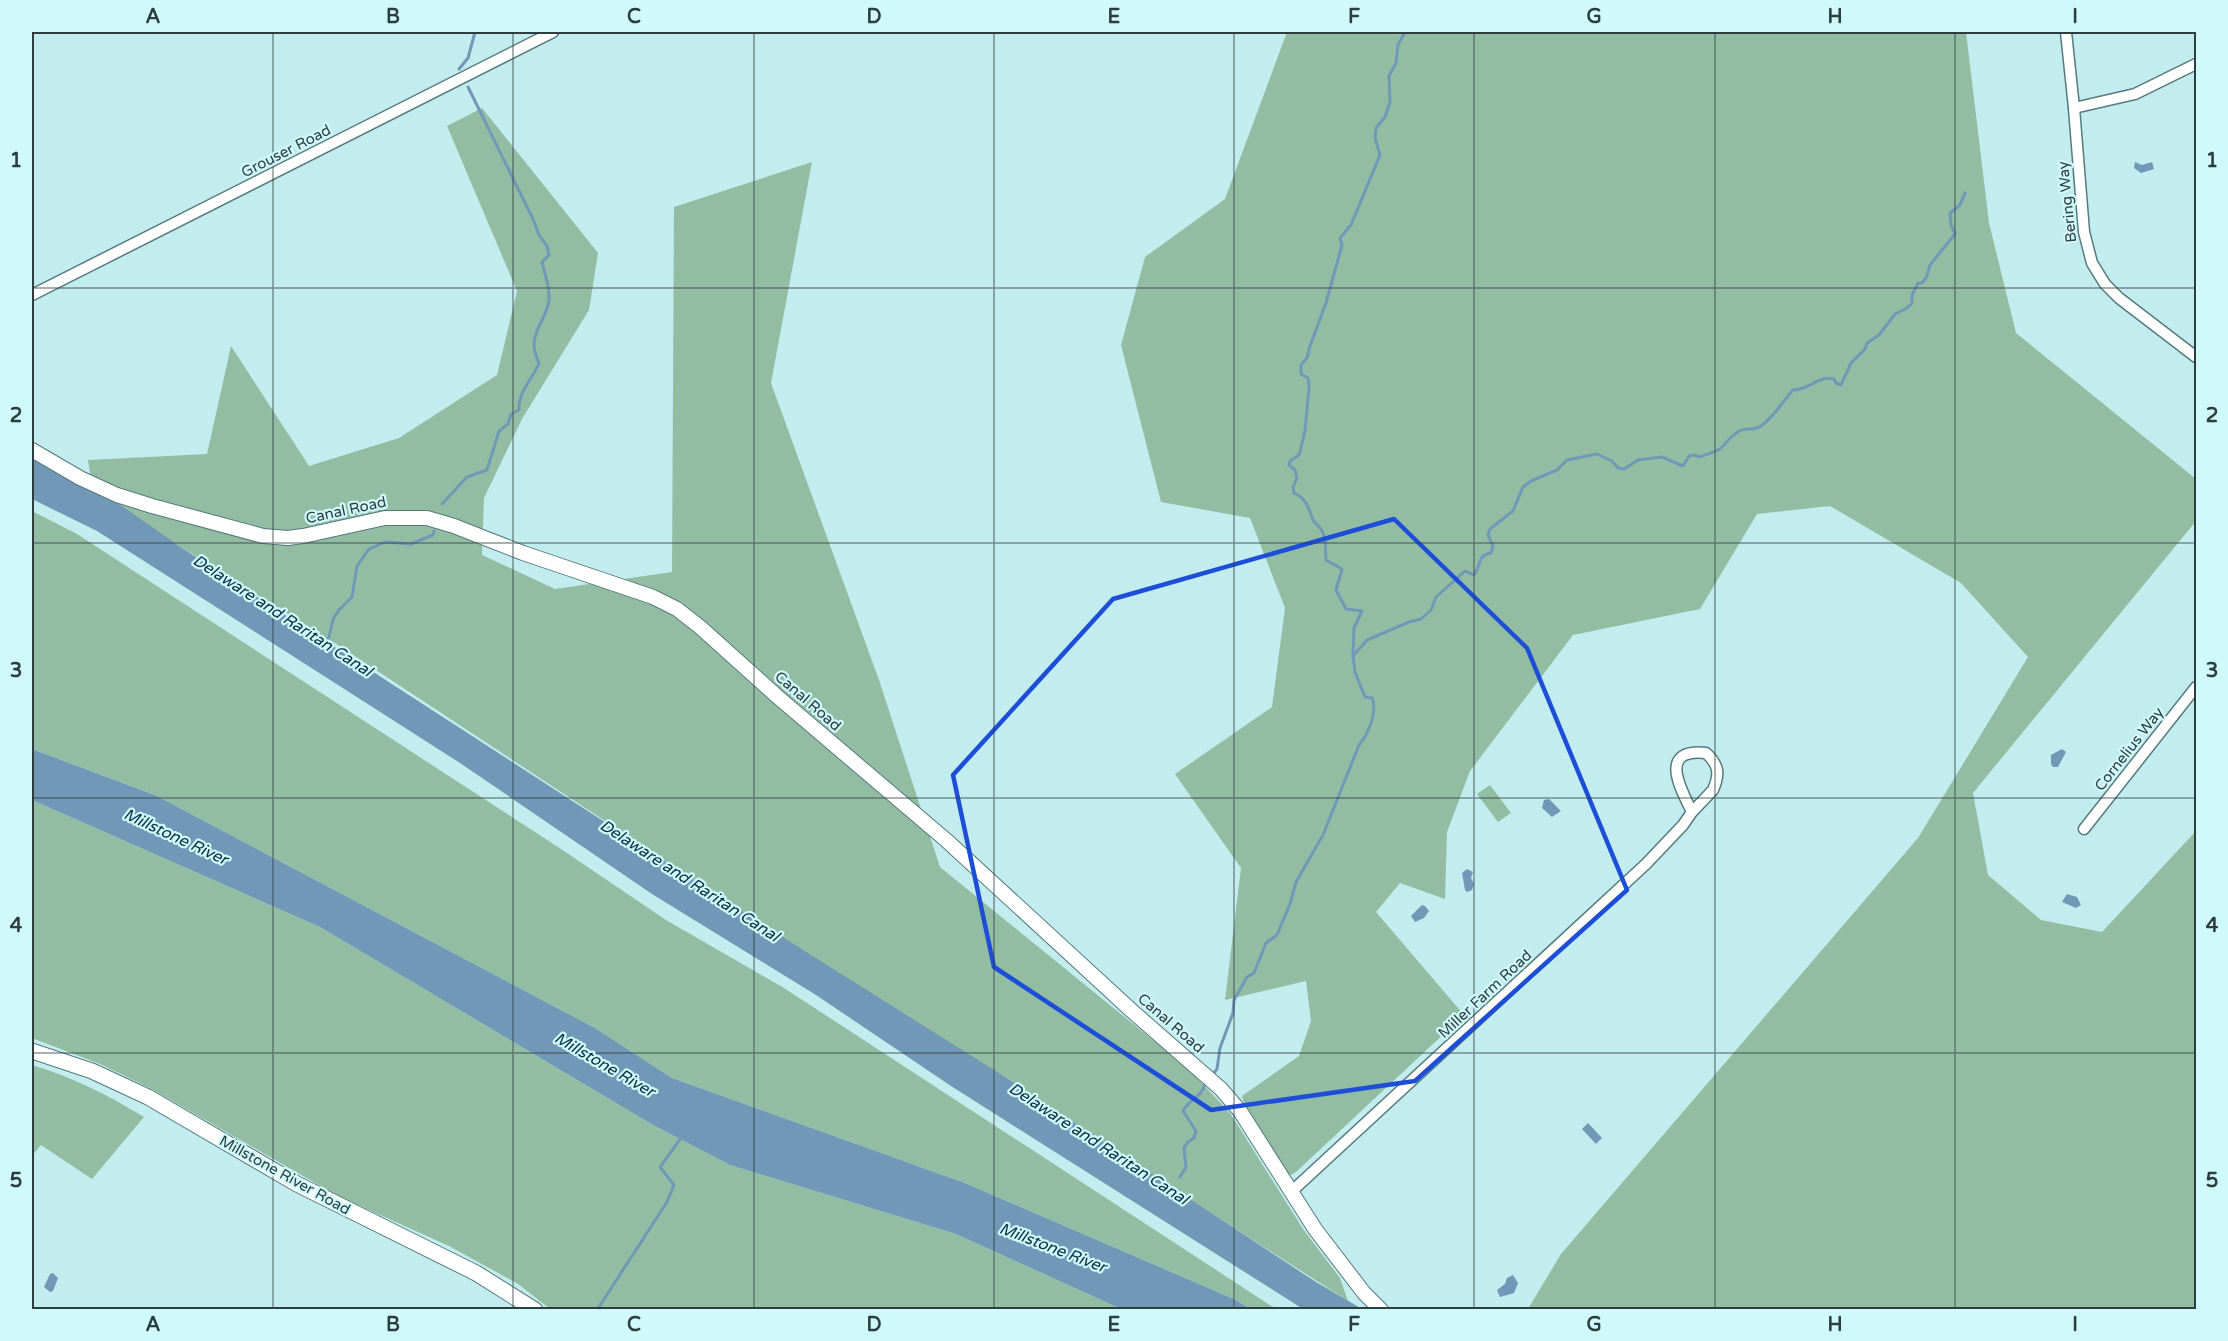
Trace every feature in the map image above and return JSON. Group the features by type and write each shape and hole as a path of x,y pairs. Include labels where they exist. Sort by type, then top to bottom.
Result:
{"main road":[{"name":"Millstone River Road","path":"32,1051 92,1071 148,1097 297,1184 476,1273 535,1310"}],"street":[{"name":"Grouser Road","path":"32,295 553,32"},
{"name":"Bering Way","path":"2066,32 2084,232 2092,262 2105,285 2119,298 2196,357"},
{"path":"2074,108 2135,94 2196,64"},
{"name":"Canal Road","path":"32,450 80,478 117,495 263,536 288,538 385,518 428,518 533,557 653,597 672,606 700,627 779,698 946,840 1132,1011 1209,1077 1240,1111 1315,1228 1360,1288 1382,1310"},
{"name":"Cornelius Way","path":"2084,829 2196,687"},
{"name":"Miller Farm Road","path":"1291,1192 1646,864 1683,825 1713,790 1717,780 1716,764 1706,753 1690,753 1679,761 1675,769 1677,782 1692,812"}],"highlighted area":[{"path":"1394,519 1527,648 1627,890 1415,1081 1211,1110 994,967 953,775 1113,599"}],"green space":[{"path":"1287,32 1966,32 1989,223 2016,333 2196,479 2196,521 1973,793 1988,875 2041,920 2102,932 2196,831 2196,1309 1528,1309 1561,1254 1918,838 2028,657 1961,583 1830,506 1757,514 1700,609 1573,635 1470,771 1447,832 1445,899 1400,883 1376,912 1464,1015 1297,1171 1291,1175 1285,1171 1246,1109 1242,1096 1299,1056 1311,1021 1306,981 1225,1000 1241,868 1175,774 1272,707 1285,608 1250,518 1161,502 1121,345 1145,257 1225,199"},
{"path":"482,108 598,253 589,310 522,419 484,498 482,555 555,589 672,572 674,207 812,162 771,383 879,680 940,867 1159,1045 1197,1078 1230,1113 1303,1229 1340,1278 1348,1301 775,933 341,647 93,492 88,460 207,454 231,346 309,466 399,438 497,375 517,291 447,126"},
{"path":"32,511 77,534 561,849 666,920 784,988 1276,1309 1250,1309 1236,1300 965,1183 672,1078 595,1028 153,794 32,749"},
{"path":"1490,785 1511,813 1498,822 1477,794"},
{"path":"32,800 320,927 653,1125 730,1165 956,1234 1121,1309 550,1309 518,1284 449,1246 338,1196 150,1088 100,1064 32,1038"},
{"path":"32,1065 90,1087 144,1117 92,1179 41,1145 32,1156"}],"water":[{"path":"2135,162 2142,165 2152,162 2154,169 2141,173 2134,168"},
{"name":"Delaware and Raritan Canal","path":"32,458 119,504 182,548 773,931 994,1070 1316,1282 1362,1309 1303,1309 951,1086 816,995 652,894 460,763 97,531 32,499"},
{"name":"Millstone River","path":"32,749 155,795 595,1028 672,1078 965,1183 1236,1300 1250,1309 1121,1309 956,1234 730,1165 653,1125 320,927 32,800"},
{"path":"2062,749 2066,752 2058,767 2053,767 2051,755"},
{"path":"1549,799 1561,811 1552,817 1542,808 1544,800"},
{"path":"1467,869 1473,872 1471,878 1474,884 1472,890 1467,892 1462,873"},
{"path":"2067,894 2077,897 2081,905 2076,908 2062,902"},
{"path":"1422,905 1429,911 1424,918 1415,922 1411,916"},
{"path":"1588,1123 1602,1138 1596,1144 1582,1129"},
{"path":"53,1273 58,1278 53,1291 50,1292 44,1287 50,1274"},
{"path":"1513,1275 1518,1283 1514,1293 1500,1297 1497,1290 1505,1284 1507,1278"}],"waterway":[{"path":"459,69 468,58 475,32"},
{"path":"1213,1074 1217,1069 1220,1048 1233,1013 1234,1000 1247,977 1254,973 1266,943 1277,935 1296,882 1323,835 1373,716 1374,704 1372,698 1365,697 1355,672 1353,656 1354,628 1362,611 1346,609 1336,590 1342,569 1326,560 1324,534 1313,520 1304,501 1294,493 1293,487 1297,478 1295,470 1289,465 1290,461 1299,455 1305,431 1309,387 1308,378 1301,374 1301,365 1307,358 1326,303 1342,245 1340,238 1351,225 1380,155 1375,138 1376,128 1385,117 1390,102 1389,76 1396,63 1398,45 1405,32"},
{"path":"442,504 467,477 487,470 499,431 508,424 511,414 519,410 520,398 539,363 535,353 535,337 549,300 542,262 549,255 547,246 539,235 468,87"},
{"path":"1353,656 1367,640 1421,619 1431,610 1436,597 1465,571 1474,575 1481,558 1491,553 1493,546 1488,535 1490,529 1513,511 1523,487 1557,470 1567,460 1597,454 1612,461 1618,468 1624,469 1638,460 1662,457 1683,466 1689,456 1700,457 1714,452 1739,431 1761,426 1793,390 1829,378 1841,385 1851,363 1865,349 1867,343 1879,335 1895,314 1912,303 1912,295 1918,283 1922,283 1926,278 1930,265 1955,234 1951,225 1950,213 1960,205 1965,193"},
{"name":"Delaware and Raritan Canal","path":"326,643 333,619 352,597 357,566 369,549 385,542 411,544 433,535 434,531"},
{"name":"Delaware and Raritan Canal","path":"1180,1177 1186,1167 1184,1148 1194,1138 1196,1131 1183,1111 1202,1092 1205,1083"},
{"path":"597,1310 667,1202 674,1185 660,1167 681,1138"}]}
